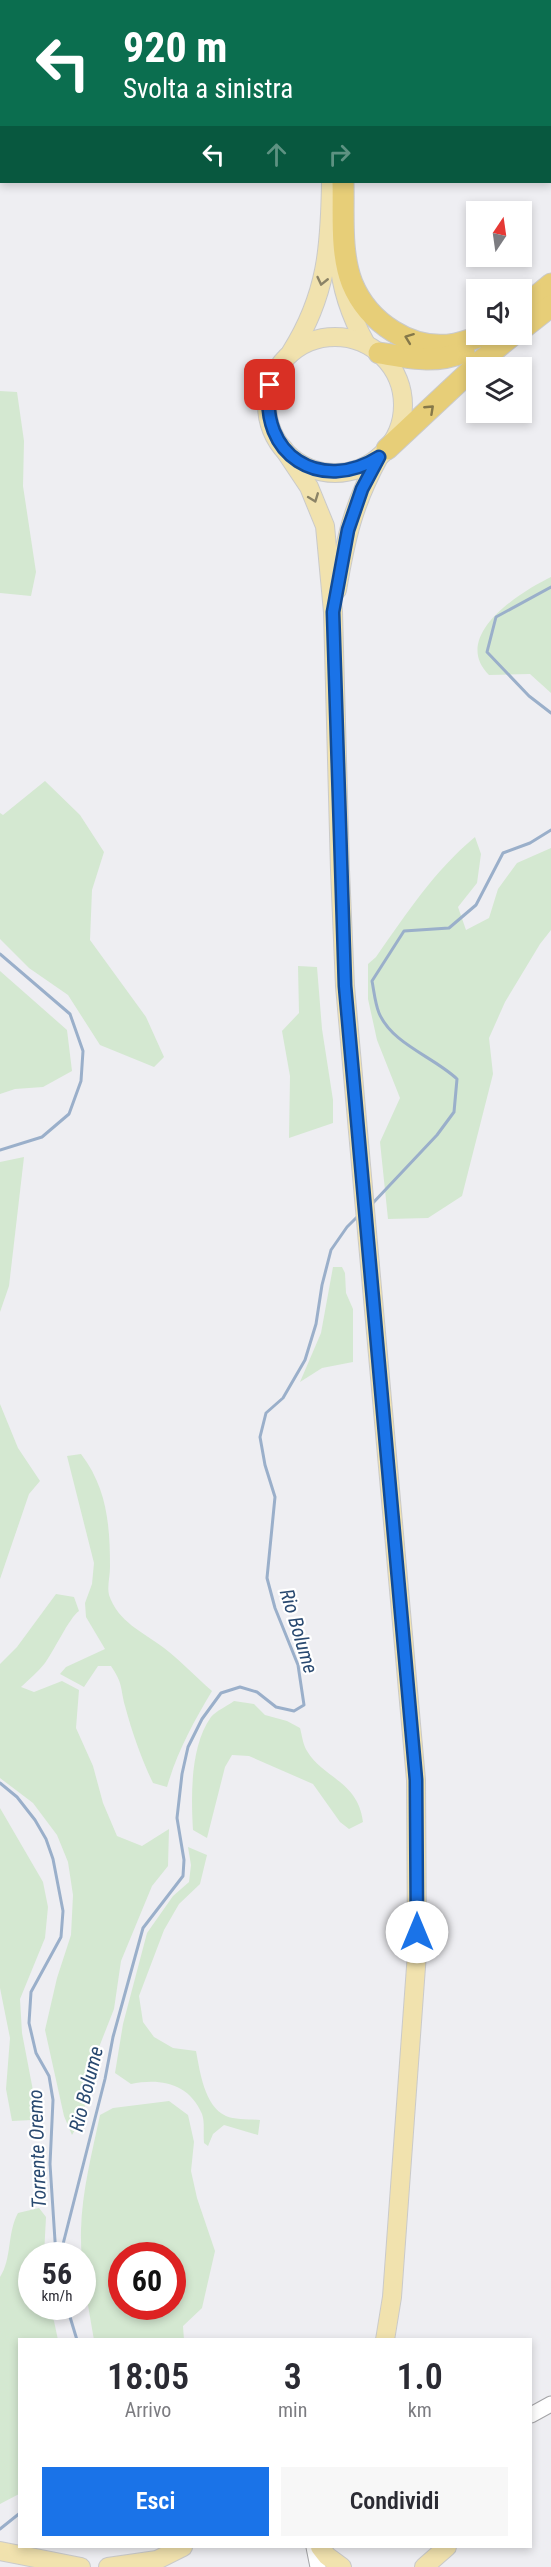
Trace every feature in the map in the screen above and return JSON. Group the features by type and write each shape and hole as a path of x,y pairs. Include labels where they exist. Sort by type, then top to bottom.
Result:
{"highway":[{"path":"343,183 345,250 351,282 367,310 393,332 424,344 455,344 466,341"},
{"path":"532,300 551,284"},
{"path":"532,321 551,306"},
{"path":"373,349 429,361 451,358 469,351 475,345"},
{"path":"383,453 501,345"}],"main road":[{"path":"332,183 340,281 354,322 373,349 391,366 400,382 403,400 402,417 397,434 362,489 348,530 333,612"},
{"path":"332,183 330,232 323,283 308,326 274,378 267,402 271,426 309,487 325,526 333,612 345,974 416,1780 417,1953 392,2297 385,2338"},
{"path":"287,357 301,346 325,338 351,339 373,349"},
{"path":"283,448 296,460 312,468 330,472 356,469 383,453"},
{"path":"392,2297 394,2338"},
{"path":"108,2567 157,2560 181,2548"},
{"path":"321,2548 327,2556 342,2567"},
{"path":"424,2567 447,2548"},
{"path":"448,2548 451,2567"},
{"path":"0,2551 81,2567"}],"street":[{"path":"532,2414 551,2404"},
{"path":"314,2548 318,2567"}],"green space":[{"path":"0,391 17,392 24,441 23,486 36,572 31,596 0,593"},
{"path":"551,577 551,693 530,674 489,675 479,660 478,645 483,631 507,604"},
{"path":"45,781 80,815 104,852 92,890 90,940 146,1017 164,1057 154,1067 100,1045 68,995 29,968 0,939 0,813 3,815"},
{"path":"475,837 481,854 477,883 458,907 466,930 489,918 498,889 517,863 551,848 551,930 505,1002 489,1038 493,1074 462,1196 428,1218 388,1219 380,1142 400,1098 377,1040 368,999 368,964 376,957 434,878"},
{"path":"298,966 317,967 322,1029 333,1100 333,1123 289,1138 290,1076 282,1031 299,1013"},
{"path":"0,971 67,1030 72,1071 43,1087 15,1089 0,1094"},
{"path":"24,1157 9,1286 0,1312 0,1162"},
{"path":"333,1267 342,1267 345,1273 346,1293 353,1309 353,1362 322,1368 300,1382 321,1333"},
{"path":"0,1404 18,1448 40,1481 29,1494 0,1579"},
{"path":"81,1454 90,1467 102,1494 108,1522 110,1567 108,1592 113,1604 132,1626 170,1653 212,1691 186,1738 167,1787 153,1783 131,1725 119,1681 111,1666 98,1666 84,1687 60,1674 66,1667 105,1649 86,1617 85,1603 92,1584 94,1563 67,1456"},
{"path":"56,1594 74,1597 79,1611 45,1663 21,1687 34,1692 62,1681 79,1690 76,1728 93,1766 103,1803 117,1836 142,1846 169,1829 168,1866 152,1886 121,1961 114,2009 92,2065 83,2116 72,2135 64,2116 45,2030 57,1978 71,1935 73,1895 68,1862 57,1835 33,1803 0,1778 0,1664 17,1647"},
{"path":"234,1701 254,1704 265,1715 287,1721 300,1728 307,1751 322,1768 348,1789 360,1808 363,1822 349,1829 340,1822 313,1784 249,1756 232,1755 225,1767 207,1838 193,1830 193,1772 199,1742 211,1717"},
{"path":"0,1808 43,1882 48,1907 45,1938 20,1999 22,2033 35,2101 32,2120 12,2121 6,2089 10,2038 0,1988"},
{"path":"188,1847 207,1855 200,1884 179,1904 164,1930 139,1996 143,2022 154,2037 173,2048 196,2051 204,2087 219,2111 234,2118 260,2120 258,2135 224,2125 213,2134 208,2146 204,2143 202,2114 190,2095 172,2085 163,2083 131,2084 115,2073 123,2024 147,1933 173,1896 189,1882 191,1865"},
{"path":"169,2101 188,2115 194,2142 191,2171 197,2198 215,2251 202,2308 183,2326 184,2338 94,2338 91,2320 96,2320 96,2242 81,2242 83,2201 100,2115 113,2108"},
{"path":"39,2208 46,2217 45,2242 18,2242 18,2320 54,2320 58,2338 18,2338 18,2495 0,2504 0,2277 4,2270 18,2213"}],"waterway":[{"name":"Rio Bolume","path":"551,587 496,617 487,652 529,696 551,713"},
{"name":"Rio Bolume","path":"372,1204 437,1135 454,1112 457,1079 403,1042 385,1024 379,1013 372,981 404,931 449,928 476,905 503,853 530,843 551,830"},
{"name":"Torrente Oremo","path":"0,954 70,1014 83,1051 81,1081 69,1114 42,1137 0,1150"},
{"name":"Rio Bolume","path":"64,2242 105,2079 113,2037 143,1928 183,1876 184,1860 177,1818 188,1747 202,1719 221,1693 240,1687 257,1692 276,1707 294,1711 304,1705 298,1665 275,1608 267,1578 275,1497 265,1465 260,1437 266,1413 283,1398 305,1360 316,1324 322,1285 331,1250 358,1216"},
{"name":"Torrente Oremo","path":"0,1783 17,1797 46,1839 53,1859 63,1911 61,1937 31,1992 29,2023 36,2053 49,2076 53,2100 50,2164 55,2242"},
{"name":"Torrente Oremo","path":"71,2320 76,2338"},
{"name":"Torrente Oremo","path":"0,2529 18,2515"}],"route":[{"path":"270,385 267,402 274,434 283,448 296,460 312,468 330,472 347,472 379,457 362,489 348,530 333,612 345,986 416,1780 417,1932"}]}
